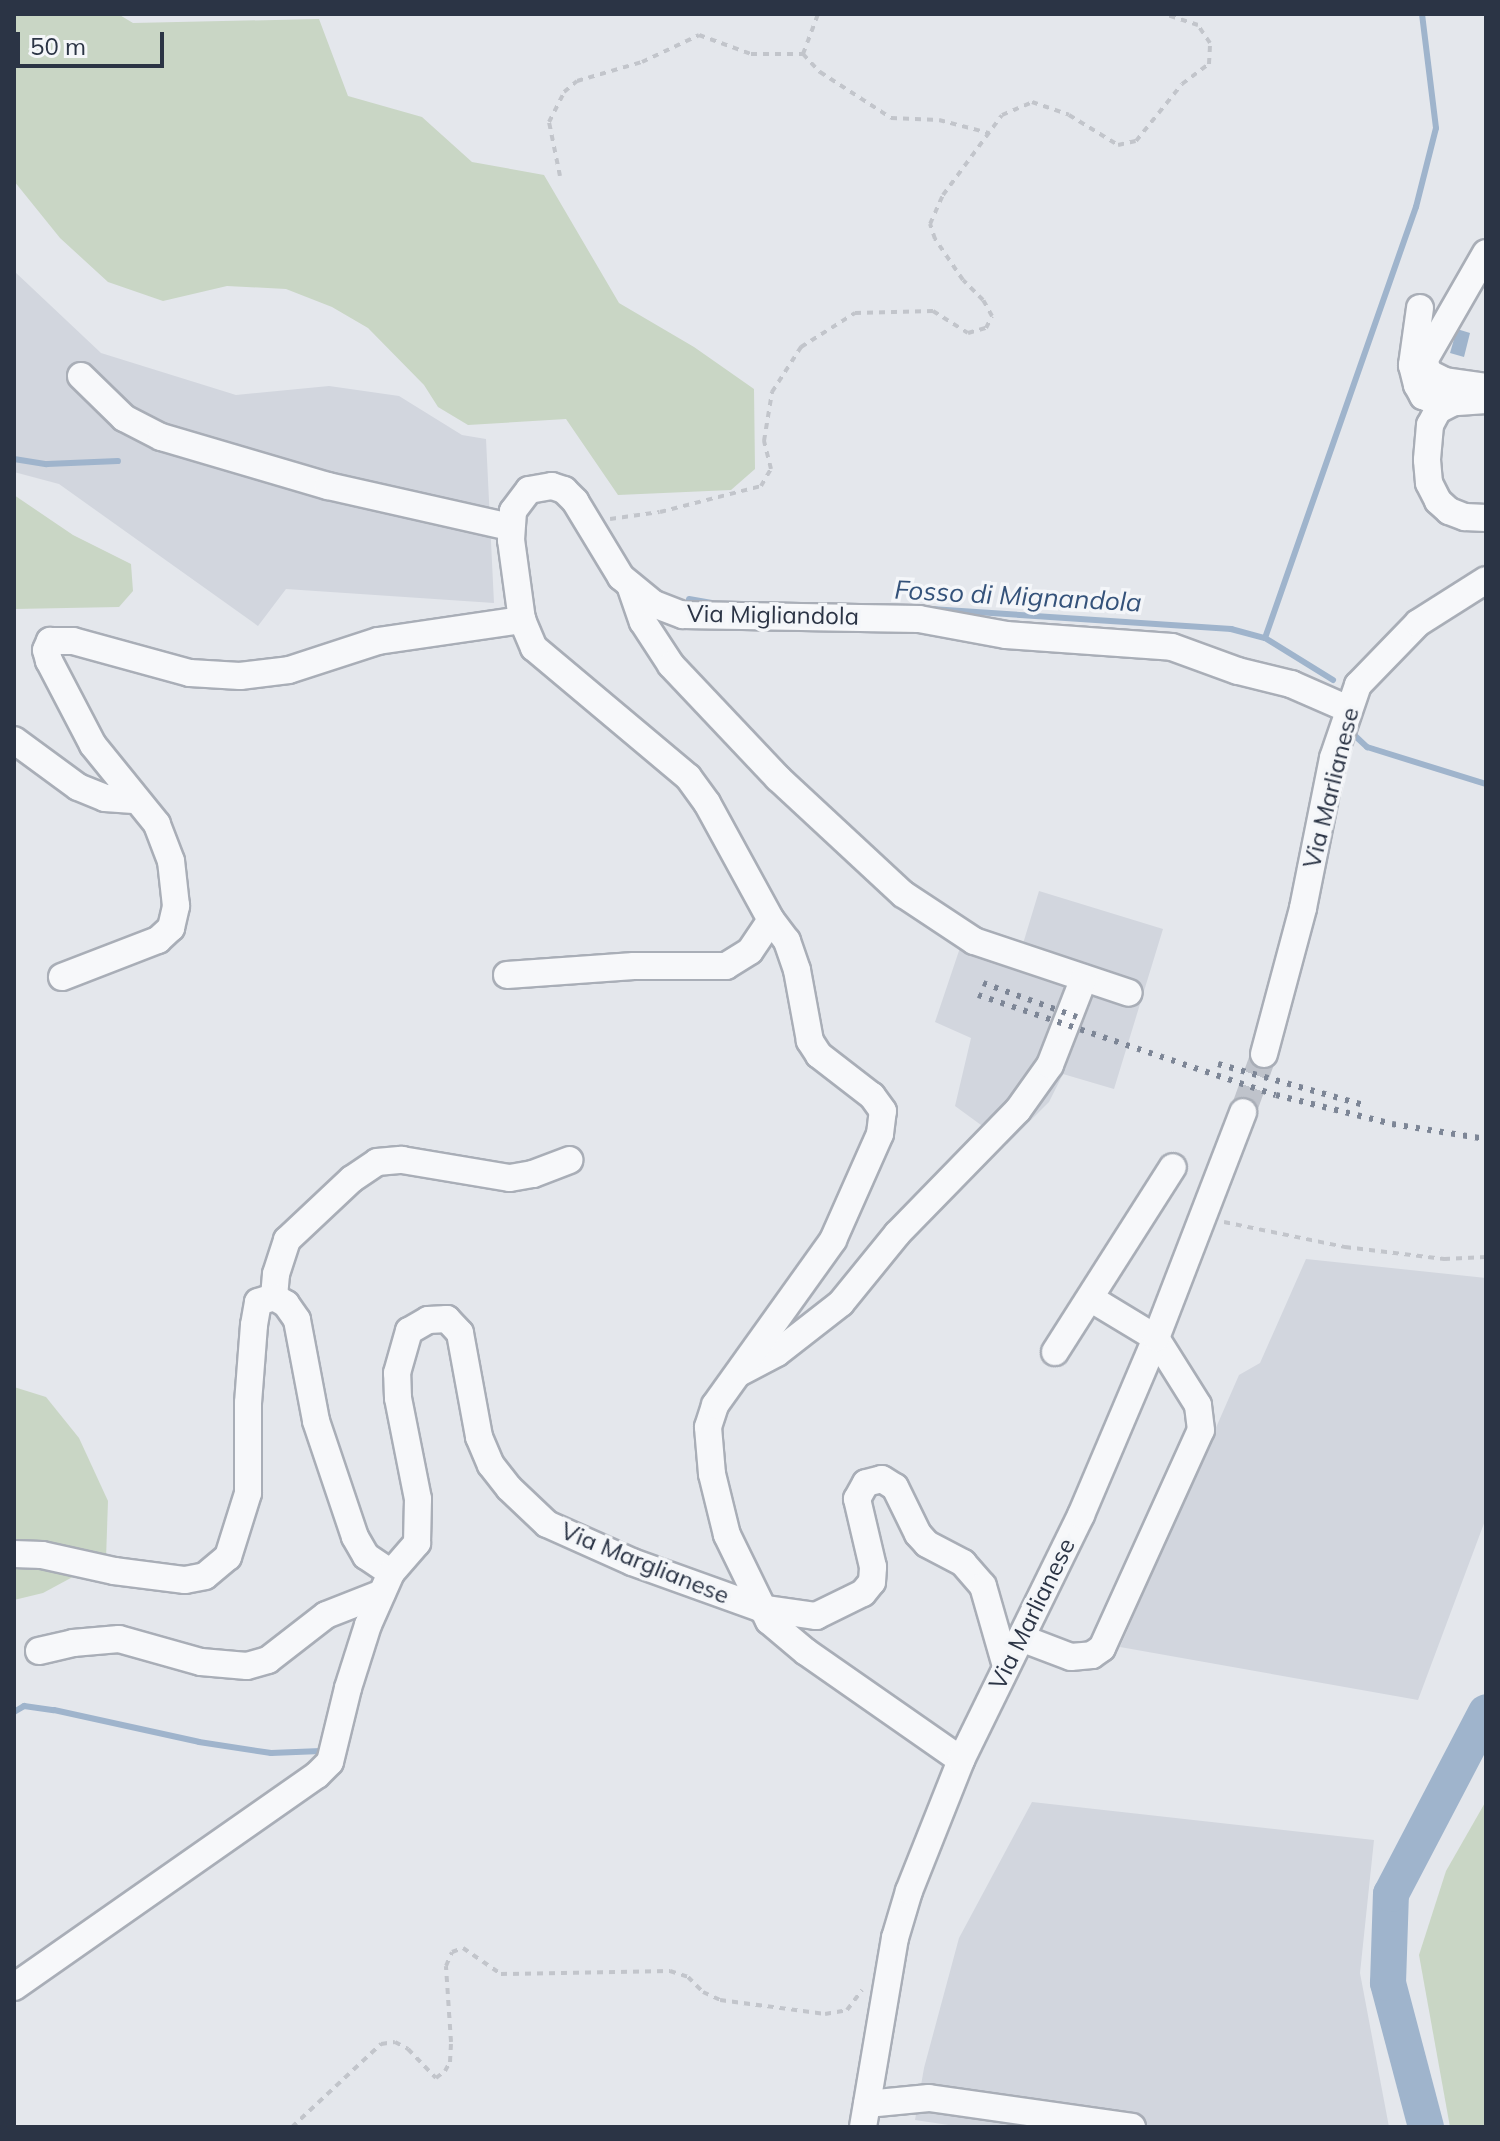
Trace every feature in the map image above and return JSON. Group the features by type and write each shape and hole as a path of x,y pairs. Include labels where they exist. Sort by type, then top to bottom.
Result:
{"street":[{"path":"1486,253 1424,361 1429,373 1445,381 1486,387"},
{"path":"1420,308 1412,365 1423,396 1445,405 1486,400"},
{"path":"81,376 124,418 161,437 328,486 510,527 522,620 541,657 688,777 729,841 793,955 810,1041 819,1055 880,1104 883,1122 833,1240 715,1405 708,1427 710,1461 727,1535 760,1608 784,1637 961,1760"},
{"path":"1445,405 1430,425 1429,483 1438,501 1449,511 1465,517 1486,518"},
{"name":"Via Migliandola","path":"510,527 519,498 541,486 564,490 588,522 604,554 630,585 654,604 683,615 919,619 1006,635 1172,647 1238,671 1291,684 1348,709"},
{"name":"Via Marlianese","path":"1264,1054 1303,908 1333,758 1358,685 1380,658 1418,623 1486,580"},
{"path":"630,585 643,622 671,665 778,778 875,871 957,933 1129,993"},
{"path":"62,977 149,945 171,928 176,906 171,861 157,824 93,745 49,661 46,650 50,641 73,641 190,673 240,676 289,670 378,641 522,620"},
{"path":"14,740 78,787 105,798 137,800"},
{"path":"507,975 634,966 726,966 750,951 771,920"},
{"path":"735,1374 777,1353 841,1303 897,1234 1018,1110 1050,1065 1084,978"},
{"name":"Via Marlianese","path":"865,2115 888,1977 909,1891 961,1760 1081,1515 1156,1338 1243,1112"},
{"path":"274,1297 276,1274 287,1240 342,1188 377,1162 402,1160 510,1178 533,1174 569,1160"},
{"path":"1055,1352 1173,1167"},
{"path":"14,1554 42,1555 114,1571 185,1580 205,1576 228,1557 248,1493 248,1403 258,1302 274,1297 286,1304 297,1320 316,1421 355,1537 386,1583 326,1615 268,1660 247,1666 201,1662 119,1639 73,1643 39,1651"},
{"path":"1021,1638 1071,1657 1098,1652 1199,1436 1202,1422 1198,1405 1156,1338 1090,1298"},
{"name":"Via Marglianese","path":"14,1987 326,1767 333,1756 348,1688 386,1583 411,1554 419,1533 418,1499 398,1398 397,1373 409,1331 428,1320 447,1319 460,1333 467,1357 472,1411 491,1465 509,1488 547,1524 632,1562 760,1608 791,1615 816,1616 834,1610 868,1588 874,1575 857,1499 866,1483 882,1479 895,1487 918,1534 927,1544 963,1563 983,1586 1006,1666"},
{"path":"872,2074 929,2098 1132,2127"},
{"path":"865,2115 929,2098"}],"path":[{"path":"803,54 818,14"},
{"path":"588,522 660,512 761,486 771,469 764,441 772,392 801,347 855,313 907,309 933,311 968,333 986,328 992,316 935,239 930,224 943,195 1002,115 1032,102 1069,115 1118,145 1136,141 1182,84 1209,64 1210,43 1198,25 1164,14"},
{"path":"560,176 549,122 564,92 577,81 642,62 699,35 751,54 803,54 820,72 891,118 939,120 989,133"},
{"path":"1202,1217 1345,1247 1444,1259 1486,1257"},
{"path":"292,2127 381,2044 395,2042 408,2049 436,2078 445,2071 450,2062 451,2042 446,1966 452,1952 463,1948 501,1974 670,1971 688,1977 703,1992 720,2000 825,2014 847,2010 864,1988 888,1977"}],"shaded area":[{"path":"14,271 101,353 236,395 329,386 399,396 462,435 486,439 494,603 286,589 258,626 59,484 14,472"},
{"path":"1039,891 1163,929 1114,1089 1063,1074 1049,1102 1007,1144 955,1106 971,1038 935,1022 967,927 1022,947"},
{"path":"1306,1259 1486,1278 1486,1518 1418,1700 1120,1647 1239,1375 1260,1363"},
{"path":"1032,1802 1374,1840 1360,1973 1389,2127 962,2127 915,2120 924,2068 959,1938"}],"green space":[{"path":"14,14 118,14 133,23 319,19 348,96 422,117 472,162 544,175 619,303 694,347 754,389 755,469 731,490 618,495 566,419 468,425 438,407 424,385 368,328 332,307 286,289 227,286 163,301 108,282 60,238 14,181"},
{"path":"14,495 73,535 131,564 133,591 119,607 14,609"},
{"path":"14,1387 46,1397 79,1438 108,1501 106,1559 43,1593 14,1600"},
{"path":"1486,1801 1486,2127 1450,2127 1419,1955 1446,1871"}],"water":[{"path":"1457,329 1470,333 1464,357 1450,353"}],"waterway":[{"path":"1265,638 1416,207 1436,128 1422,14"},
{"name":"Fosso di Mignandola","path":"14,459 47,464 118,461"},
{"name":"Fosso di Mignandola","path":"689,599 712,603"},
{"name":"Fosso di Mignandola","path":"931,609 1231,629 1265,638 1333,680"},
{"name":"Fosso di Mignandola","path":"1352,733 1367,747 1486,784"},
{"path":"14,1712 24,1706 54,1710 199,1742 271,1753 321,1751"},
{"path":"1426,2127 1388,1983 1391,1894 1486,1712"}],"tunnel":[{"path":"1243,1112 1264,1054"}],"railway":[{"path":"983,983 1077,1017"},
{"path":"978,995 1276,1095 1392,1124 1486,1139"},
{"path":"1218,1064 1364,1105"}]}
